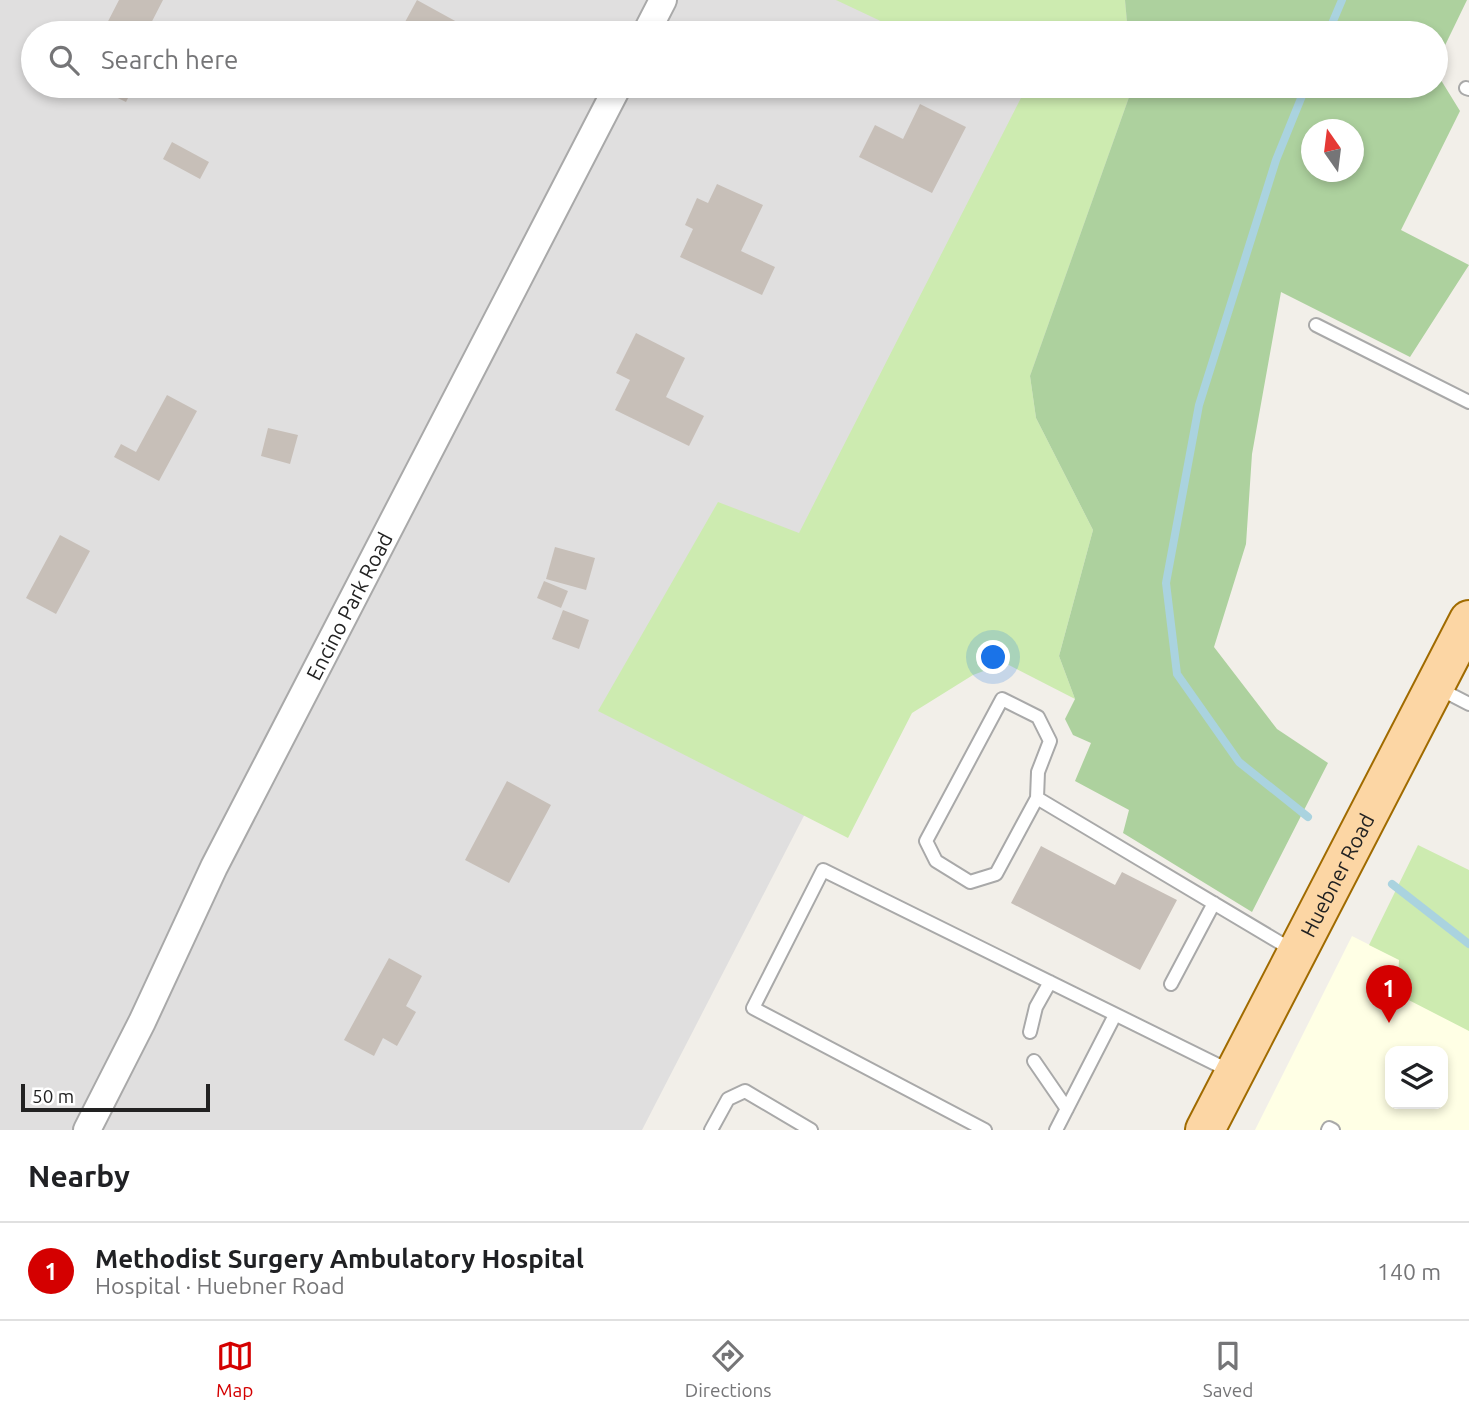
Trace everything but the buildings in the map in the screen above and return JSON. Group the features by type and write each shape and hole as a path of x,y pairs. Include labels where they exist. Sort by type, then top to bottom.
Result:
{"main road":[{"name":"Huebner Road","path":"1205,1130 1469,621"}],"street":[{"path":"652,21 663,0"},
{"name":"Encino Park Road","path":"87,1130 142,1022 214,867 612,98"}],"lane":[{"path":"1316,325 1469,402"},
{"path":"1435,686 1469,704"},
{"path":"1002,699 1038,717 1050,741 1038,772 1037,798 996,874 970,882 936,861 926,841 1002,699"},
{"path":"1037,798 1298,953"},
{"path":"985,1130 753,1008 823,870 1236,1074"},
{"path":"1171,984 1214,903"},
{"path":"1030,1032 1036,1007 1050,982"},
{"path":"1056,1130 1115,1015"},
{"path":"1034,1062 1067,1109"},
{"path":"711,1130 727,1099 745,1091 811,1130"}],"shaded area":[{"path":"0,0 1224,0 1213,21 21,21 21,98 1174,98 642,1130 0,1130"},
{"path":"1352,936 1469,995 1469,1130 1255,1130"}],"green space":[{"path":"836,0 1125,0 1127,21 881,21"},
{"path":"1125,0 1467,0 1448,39 1448,21 1127,21"},
{"path":"1448,92 1460,111 1401,230 1469,265 1410,357 1281,292 1252,454 1246,544 1214,647 1277,729 1328,763 1252,912 1123,833 1129,810 1075,781 1091,743 1073,735 1065,719 1075,699 1059,656 1093,530 1036,418 1030,376 1129,98 1448,98"},
{"path":"1021,98 1129,98 1030,376 1036,418 1093,530 1059,656 1075,699 1005,663 973,675 912,713 848,838 598,711 718,502 799,533"},
{"path":"1418,845 1469,870 1469,1031 1397,994 1399,960 1369,945"}],"waterway":[{"path":"1333,21 1342,0"},
{"path":"1301,98 1276,160 1199,405 1166,583 1177,674 1239,762 1308,817"},
{"path":"1392,884 1469,944"}],"place":[{"name":"Methodist Surgery Ambulatory Hospital","path":"1389,1023"}]}
